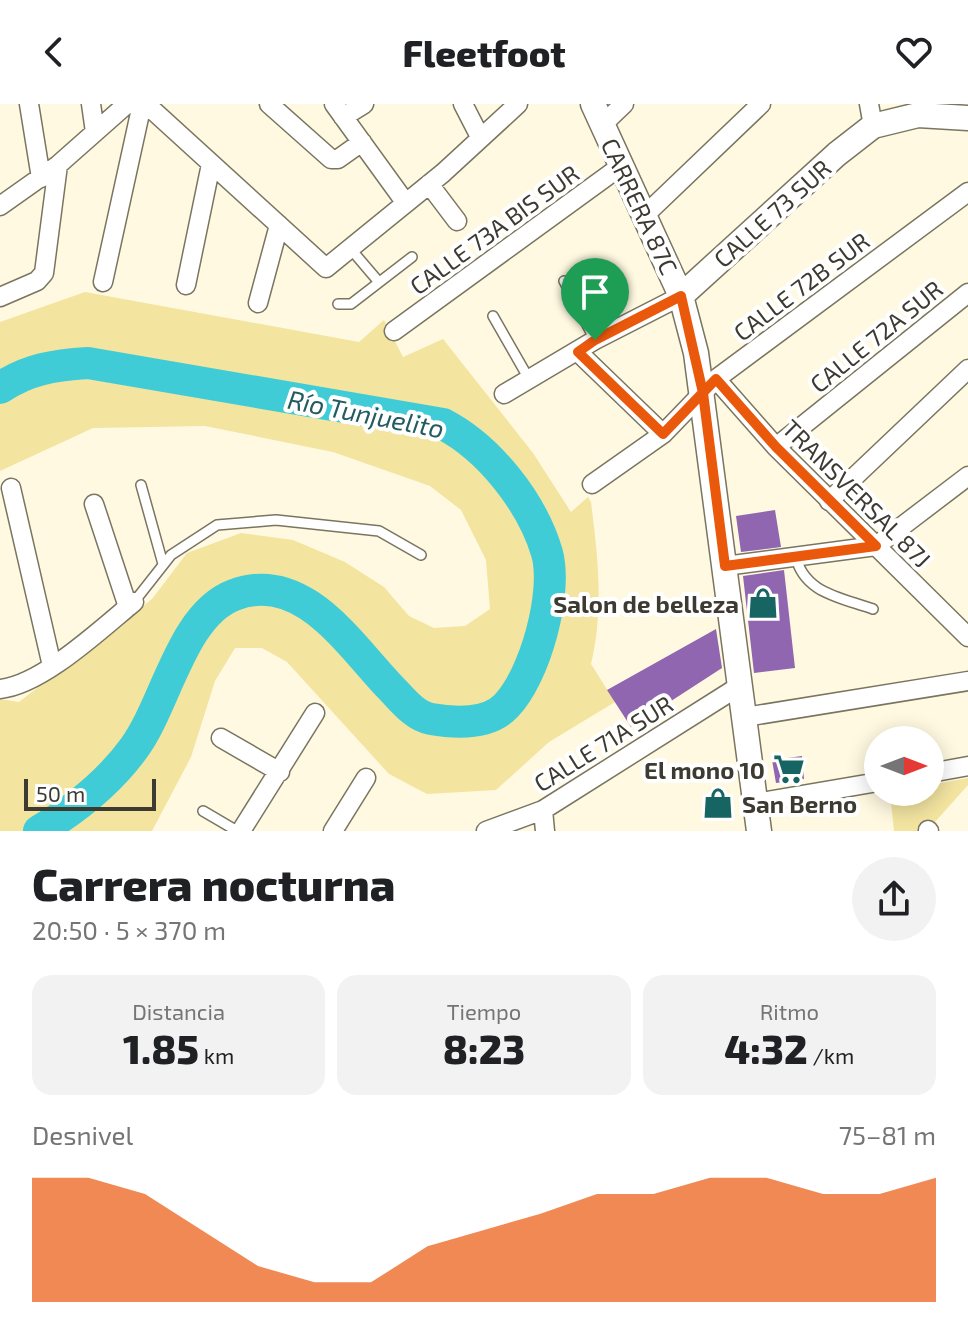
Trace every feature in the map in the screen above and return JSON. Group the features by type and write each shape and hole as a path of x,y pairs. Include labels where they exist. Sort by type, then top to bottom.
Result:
{"street":[{"path":"29,104 41,178"},
{"path":"91,104 95,132"},
{"path":"0,206 58,165 127,104"},
{"path":"103,282 144,104 326,268 429,184 518,104"},
{"path":"269,104 324,155 338,159 362,142"},
{"path":"364,104 338,110 405,202"},
{"path":"463,104 480,137"},
{"path":"598,115 624,104"},
{"path":"646,214 761,104"},
{"path":"871,115 965,114"},
{"name":"CARRERA 87C","path":"598,115 681,296 710,386 725,566 759,831"},
{"name":"CALLE 73 SUR","path":"504,394 595,340 681,296 837,154 871,115"},
{"path":"186,285 211,164"},
{"path":"0,297 37,281 44,273 58,165"},
{"name":"CALLE 73A BIS SUR","path":"394,331 621,166"},
{"path":"429,184 457,221"},
{"name":"CALLE 72B SUR","path":"592,484 663,434 710,386 968,192"},
{"path":"258,303 279,225"},
{"name":"CALLE 72A SUR","path":"776,447 968,293"},
{"path":"578,352 663,434"},
{"path":"829,501 968,369"},
{"name":"TRANSVERSAL 87J","path":"710,386 967,633"},
{"path":"725,566 795,554 876,546 967,478"},
{"path":"11,488 52,666"},
{"path":"0,689 12,687 52,666 131,605 94,504"},
{"path":"745,717 968,681"},
{"name":"CALLE 71A SUR","path":"486,831 543,810 741,685"},
{"path":"239,831 280,772 315,713"},
{"path":"221,738 280,772"},
{"path":"944,770 968,766"},
{"path":"333,831 366,778"},
{"path":"756,803 864,784"},
{"path":"543,810 545,831"}],"lane":[{"path":"349,247 378,281"},
{"path":"338,304 351,304 412,257"},
{"path":"564,281 595,340"},
{"path":"493,316 529,379"},
{"path":"141,485 163,564"},
{"path":"131,605 171,555 217,525 276,520 379,531 421,555"},
{"path":"795,554 804,580 819,590 873,609"},
{"path":"203,811 239,831"}],"shaded area":[{"path":"85,292 359,342 384,320 403,357 443,339 533,453 571,512 588,497 591,502 599,603 591,664 615,702 549,742 496,790 427,794 389,774 287,662 262,648 235,648 215,681 191,757 152,831 0,831 0,699 19,702 152,599 187,553 241,533 293,540 345,562 384,587 409,616 434,628 465,626 490,609 486,560 461,510 430,486 333,452 205,426 93,428 0,471 0,322"},
{"path":"968,778 968,785 927,831 894,831 891,806 944,806 944,782"}],"building":[{"path":"775,510 781,547 741,552 736,516"},
{"path":"784,570 795,668 754,673 743,576"},
{"path":"716,629 722,668 631,727 607,690"},
{"name":"El mono 10","path":"802,756 804,779 776,783 772,760"}],"waterway":[{"name":"Río Tunjuelito","path":"0,388 42,369 88,363 443,424 477,447 507,478 540,534 550,570 542,633 517,692 499,712 470,721 431,719 413,710 340,632 302,601 281,592 259,590 234,595 216,606 201,621 176,663 134,748 91,794 39,831"}],"place":[{"name":"Salon de belleza","path":"763,603"},
{"name":"El mono 10","path":"789,769"},
{"name":"San Berno","path":"718,803"}],"route":[{"path":"595,340 578,352 663,434 703,393 716,379 776,447 876,546 795,554 725,566 703,393 681,296 595,340"}]}
